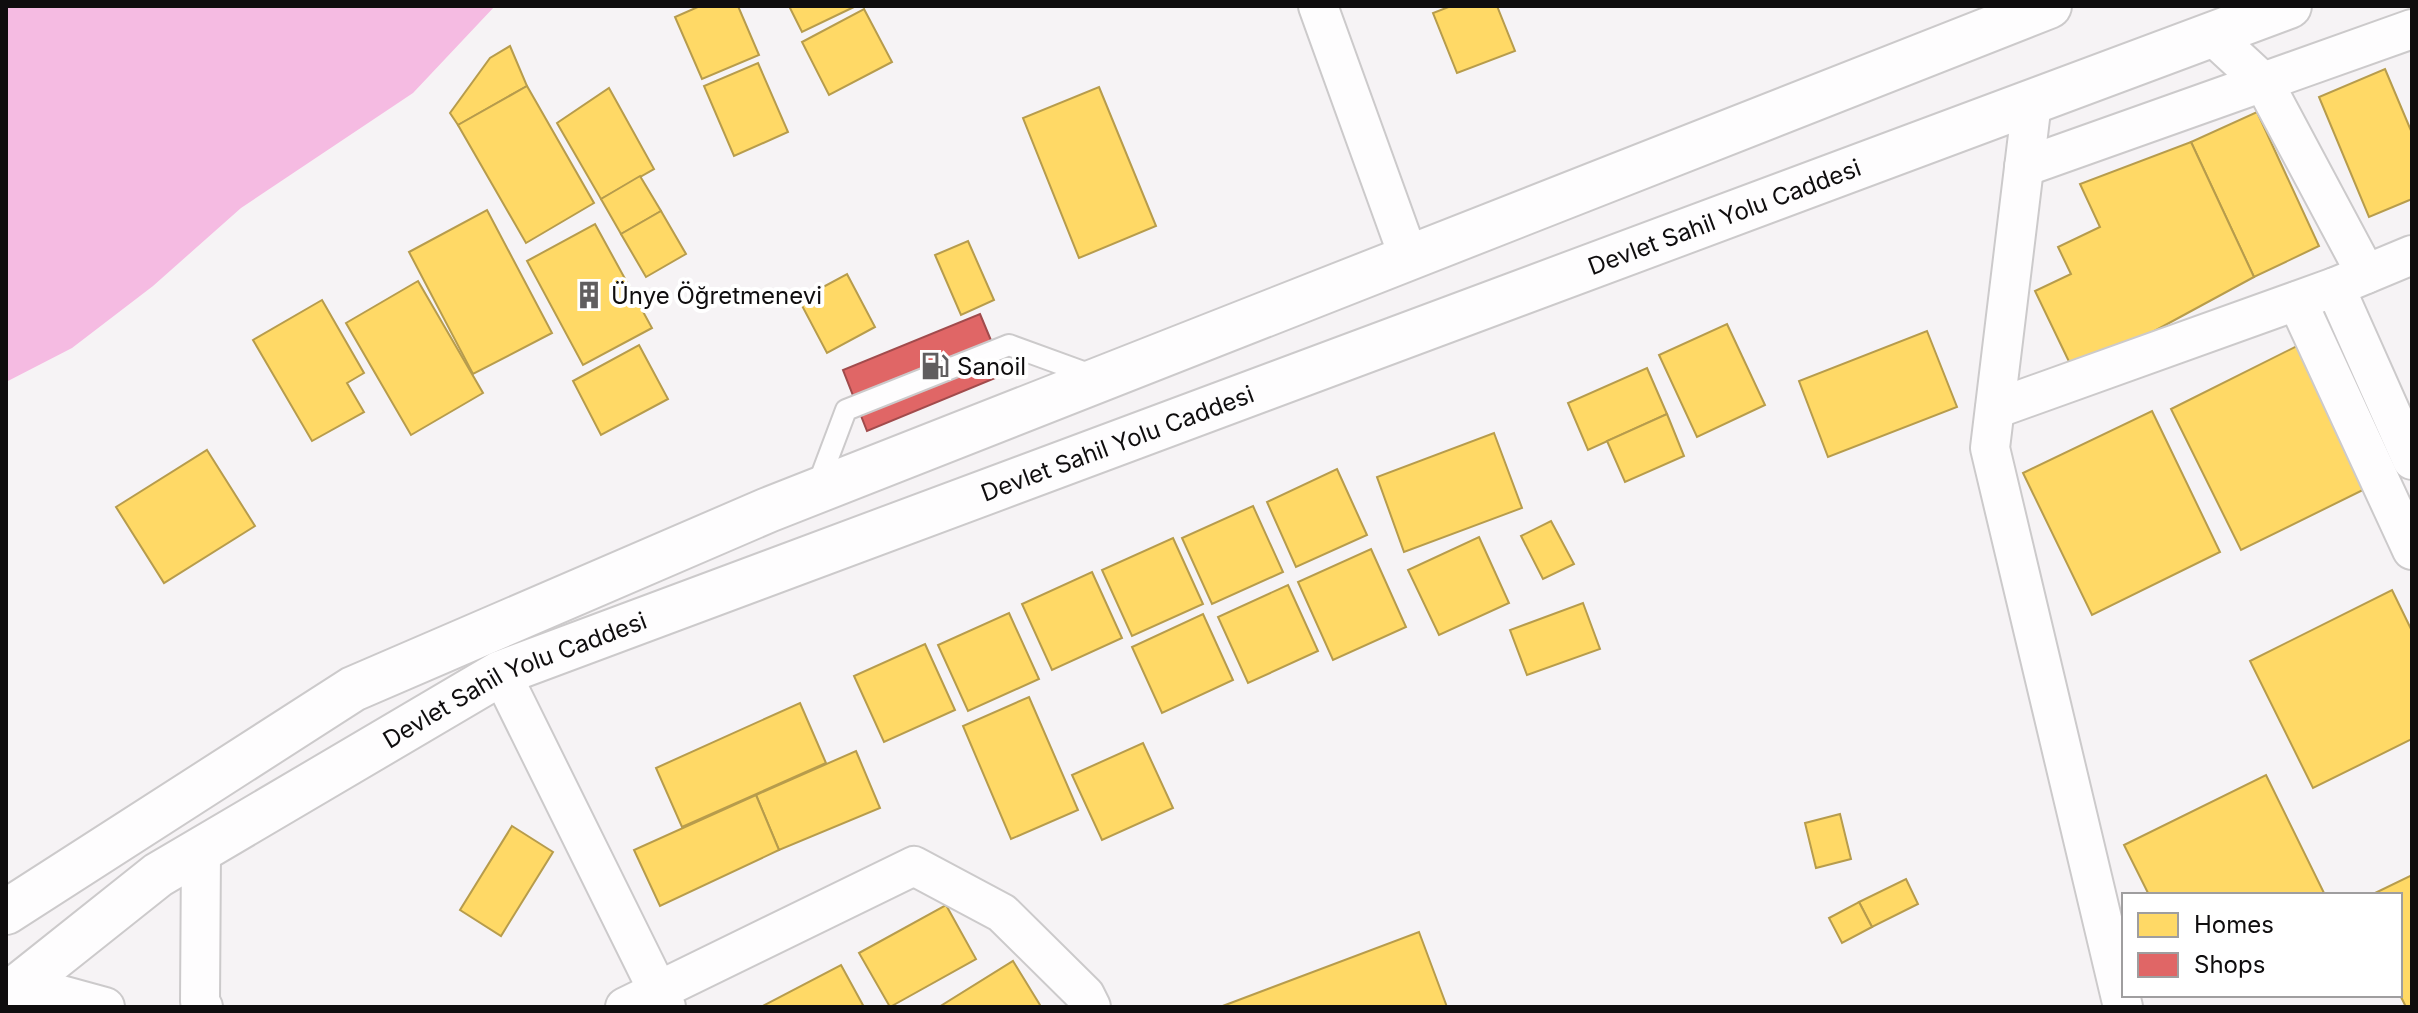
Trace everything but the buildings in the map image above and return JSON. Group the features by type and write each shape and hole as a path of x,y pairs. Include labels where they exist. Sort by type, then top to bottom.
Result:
{"main road":[{"path":"6,912 353,689 815,492 2049,6"},
{"name":"Devlet Sahil Yolu Caddesi","path":"13,990 158,875 501,673 2289,6"}],"street":[{"path":"1318,6 1409,258"},
{"path":"2024,167 2412,29"},
{"path":"2212,35 2264,83 2350,280 2412,460"},
{"path":"2032,102 1990,448 2123,1007"},
{"path":"1995,409 2297,301 2412,255"},
{"path":"2297,301 2412,550"},
{"path":"501,673 649,1001 914,866 1002,913 1085,995 1091,1007"},
{"path":"200,1005 201,850"},
{"path":"13,990 105,1007"}],"lane":[{"path":"815,492 846,410 1009,345 1101,379"}],"shaded area":[{"path":"6,6 495,6 413,93 241,208 153,286 72,348 6,382"}],"place":[{"name":"Ünye Öğretmenevi","path":"589,295"},
{"name":"Sanoil","path":"935,366"}]}
